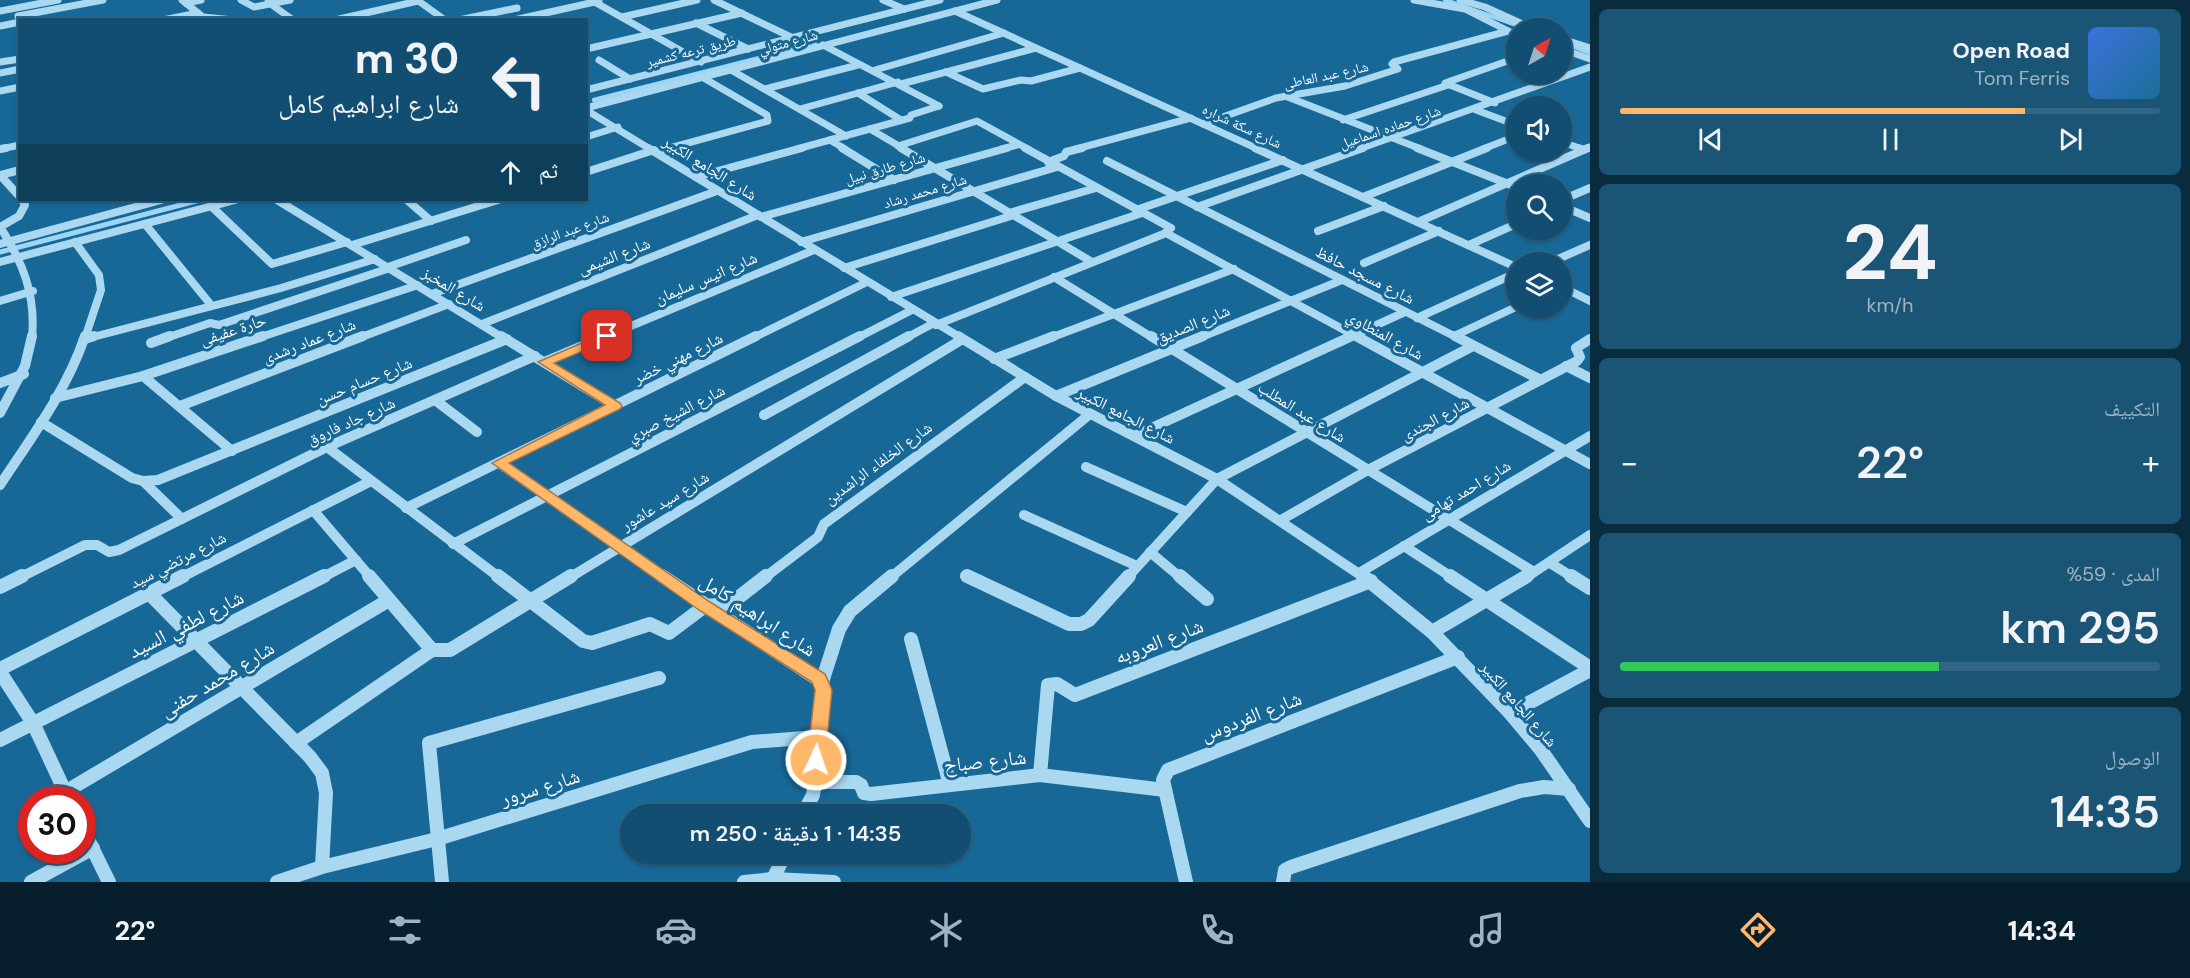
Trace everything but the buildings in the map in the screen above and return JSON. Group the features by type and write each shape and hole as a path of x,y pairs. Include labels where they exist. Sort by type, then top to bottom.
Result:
{"street":[{"path":"0,0 18,18"},
{"path":"0,11 58,0"},
{"path":"23,18 103,0"},
{"path":"184,2 201,0"},
{"path":"241,0 252,7 268,2 290,0"},
{"path":"522,18 602,0"},
{"path":"622,17 697,0"},
{"path":"714,0 793,38"},
{"path":"883,0 904,9"},
{"name":"طريق ترعه كشمير","path":"588,90 940,0"},
{"name":"شارع متولي","path":"588,108 997,0"},
{"path":"1414,0 1465,9 1506,30"},
{"path":"1460,0 1485,7 1509,18"},
{"path":"344,18 418,1 443,18"},
{"path":"593,1 701,62"},
{"path":"184,2 203,17 213,18"},
{"path":"268,2 289,18"},
{"path":"469,18 517,8"},
{"name":"شارع سكة شراره","path":"955,11 1506,262"},
{"path":"173,18 198,13"},
{"path":"588,49 742,13"},
{"path":"0,26 18,19"},
{"path":"696,23 748,49"},
{"name":"شارع عبد العاطى","path":"1203,124 1284,96 1357,83 1398,69 1392,64 1394,62 1506,32"},
{"path":"875,70 1004,33"},
{"path":"1572,42 1590,48"},
{"path":"696,177 901,120 939,106 875,70 858,65 823,45"},
{"path":"800,110 1036,48"},
{"path":"1572,53 1590,59"},
{"path":"0,62 18,59"},
{"path":"599,60 630,79"},
{"path":"1496,103 1444,83 1506,61"},
{"path":"765,89 858,65"},
{"name":"شارع حماده اسماعيل","path":"1197,207 1496,103 1590,67"},
{"path":"946,72 983,89 1021,80 1031,81 1080,68"},
{"path":"0,73 18,69"},
{"path":"731,70 846,136"},
{"path":"588,171 768,121 767,116 702,77"},
{"path":"1342,120 1448,86"},
{"path":"0,91 18,87"},
{"path":"858,93 901,120"},
{"path":"1284,96 1342,120 1394,137 1506,183"},
{"name":"شارع الجامع الكبير","path":"588,110 759,217 1056,396 1216,479 1371,581 1432,632 1510,713 1541,750 1590,821"},
{"path":"1476,110 1506,121"},
{"path":"1048,162 1064,156 1066,152 1191,118"},
{"path":"898,146 977,121 1139,211"},
{"path":"588,135 618,127"},
{"path":"870,129 1092,262"},
{"path":"830,140 894,180"},
{"path":"1363,196 1506,140"},
{"path":"0,149 18,145"},
{"name":"شارع طارق نبيل","path":"759,217 1017,145"},
{"path":"1572,145 1588,150"},
{"path":"1528,174 1588,150"},
{"path":"891,297 1057,241 1176,196 1283,160"},
{"name":"شارع مسجد حافظ","path":"1107,161 1541,380"},
{"name":"شارع محمد رشاد","path":"801,242 1057,166"},
{"path":"18,170 0,175 18,196"},
{"path":"1418,222 1506,183"},
{"path":"844,268 1096,188"},
{"path":"1572,196 1590,188"},
{"name":"شارع عبد الرازق","path":"432,294 717,191"},
{"path":"0,413 24,374 34,330 33,291 21,257 0,227 23,211 25,205 22,201"},
{"path":"0,243 157,201"},
{"path":"0,262 231,201"},
{"name":"شارع المخبز","path":"279,201 615,406"},
{"path":"408,201 431,221"},
{"path":"211,206 272,264 431,221 495,201"},
{"path":"1318,231 1384,206"},
{"path":"1572,210 1590,218"},
{"name":"شارع المنطاوي","path":"1139,211 1171,229 1166,232 1590,464"},
{"name":"شارع الشيمى","path":"482,324 759,217"},
{"path":"146,224 211,305"},
{"path":"1469,245 1506,228"},
{"path":"1364,263 1439,231"},
{"path":"764,415 935,324 1166,232"},
{"path":"151,343 210,323 219,325 466,240"},
{"path":"0,485 41,422 77,360 86,339 101,290 101,282 99,275 75,242"},
{"path":"1572,253 1590,245"},
{"name":"شارع انيس سليمان","path":"540,359 814,250"},
{"path":"86,339 281,288 375,259"},
{"path":"994,359 1234,269"},
{"name":"شارع عبد المطلب","path":"1054,277 1534,572"},
{"path":"1417,318 1506,278"},
{"name":"شارع الصديق","path":"1056,396 1342,280"},
{"name":"شارع مهني خضر","path":"406,508 867,282"},
{"name":"حارة عفيفى","path":"55,398 143,376 417,285"},
{"path":"0,301 33,291"},
{"path":"1572,293 1590,301"},
{"name":"شارع عماد رشدى","path":"180,406 449,304"},
{"name":"شارع الشيخ صبري","path":"453,544 912,310"},
{"path":"1134,436 1405,312"},
{"path":"1454,336 1506,312"},
{"name":"شارع حسام حسن","path":"143,481 165,478 507,339"},
{"name":"شارع الجندى","path":"1281,520 1368,470 1579,359 1578,346 1590,339"},
{"name":"شارع سيد عاشور","path":"296,743 432,650 450,650 961,340"},
{"path":"966,576 1069,624 1081,624 1089,620 1216,479 1473,346"},
{"name":"شارع جاد فاروق","path":"0,587 85,545 92,544 104,552 113,552 327,447 435,400 540,359"},
{"path":"1566,366 1590,378"},
{"path":"0,383 24,374"},
{"path":"143,376 232,451"},
{"name":"شارع الخلفاء الراشدين","path":"529,602 587,643 650,624 668,633 705,606 722,606 730,603 818,537 824,524 1025,377"},
{"path":"435,400 477,432"},
{"path":"808,804 813,795 815,782 817,737 824,690 822,682 839,628 850,611 1090,414"},
{"path":"41,422 132,478 143,481 182,519"},
{"name":"شارع احمد تهامى","path":"1359,573 1590,436"},
{"path":"327,447 529,602"},
{"name":"شارع ابراهيم كامل","path":"499,463 618,548 822,682"},
{"path":"1086,467 1187,512"},
{"name":"شارع مرتضي سيد","path":"0,670 371,481"},
{"path":"313,510 432,650"},
{"path":"1024,515 1137,566"},
{"path":"1432,632 1550,563 1590,535"},
{"path":"1404,546 1590,669 1510,713"},
{"path":"1150,552 1207,599"},
{"name":"شارع لطفي السيد","path":"0,740 356,561"},
{"path":"1550,563 1590,588"},
{"name":"شارع العروبه","path":"1040,775 1048,685 1057,684 1075,695 1371,581"},
{"path":"149,593 296,743 322,773 326,793 322,867"},
{"name":"شارع محمد حفنى","path":"83,786 241,687 389,600"},
{"path":"911,639 950,785"},
{"name":"شارع الفردوس","path":"1165,790 1164,775 1173,767 1458,657"},
{"path":"0,670 33,723 62,786"},
{"path":"442,882 429,743 659,678"},
{"name":"شارع سرور","path":"277,882 322,867 437,839 752,742 817,737"},
{"name":"شارع صباح","path":"815,782 856,782 861,785 864,793 871,794 1040,775 1165,790"},
{"path":"1283,882 1285,870 1291,867 1509,795 1544,787 1569,789"},
{"path":"1165,790 1186,882"},
{"path":"96,854 109,882"},
{"path":"31,882 64,864"},
{"path":"773,879 780,864"},
{"path":"749,882 773,879 834,882"}],"waterway":[{"path":"1445,0 1506,21"},
{"path":"594,100 815,44"},
{"path":"1572,46 1590,53"},
{"path":"0,252 196,201"}],"route":[{"path":"607,336 544,362 615,406 499,463 618,548 819,678 824,690 816,760"}]}
